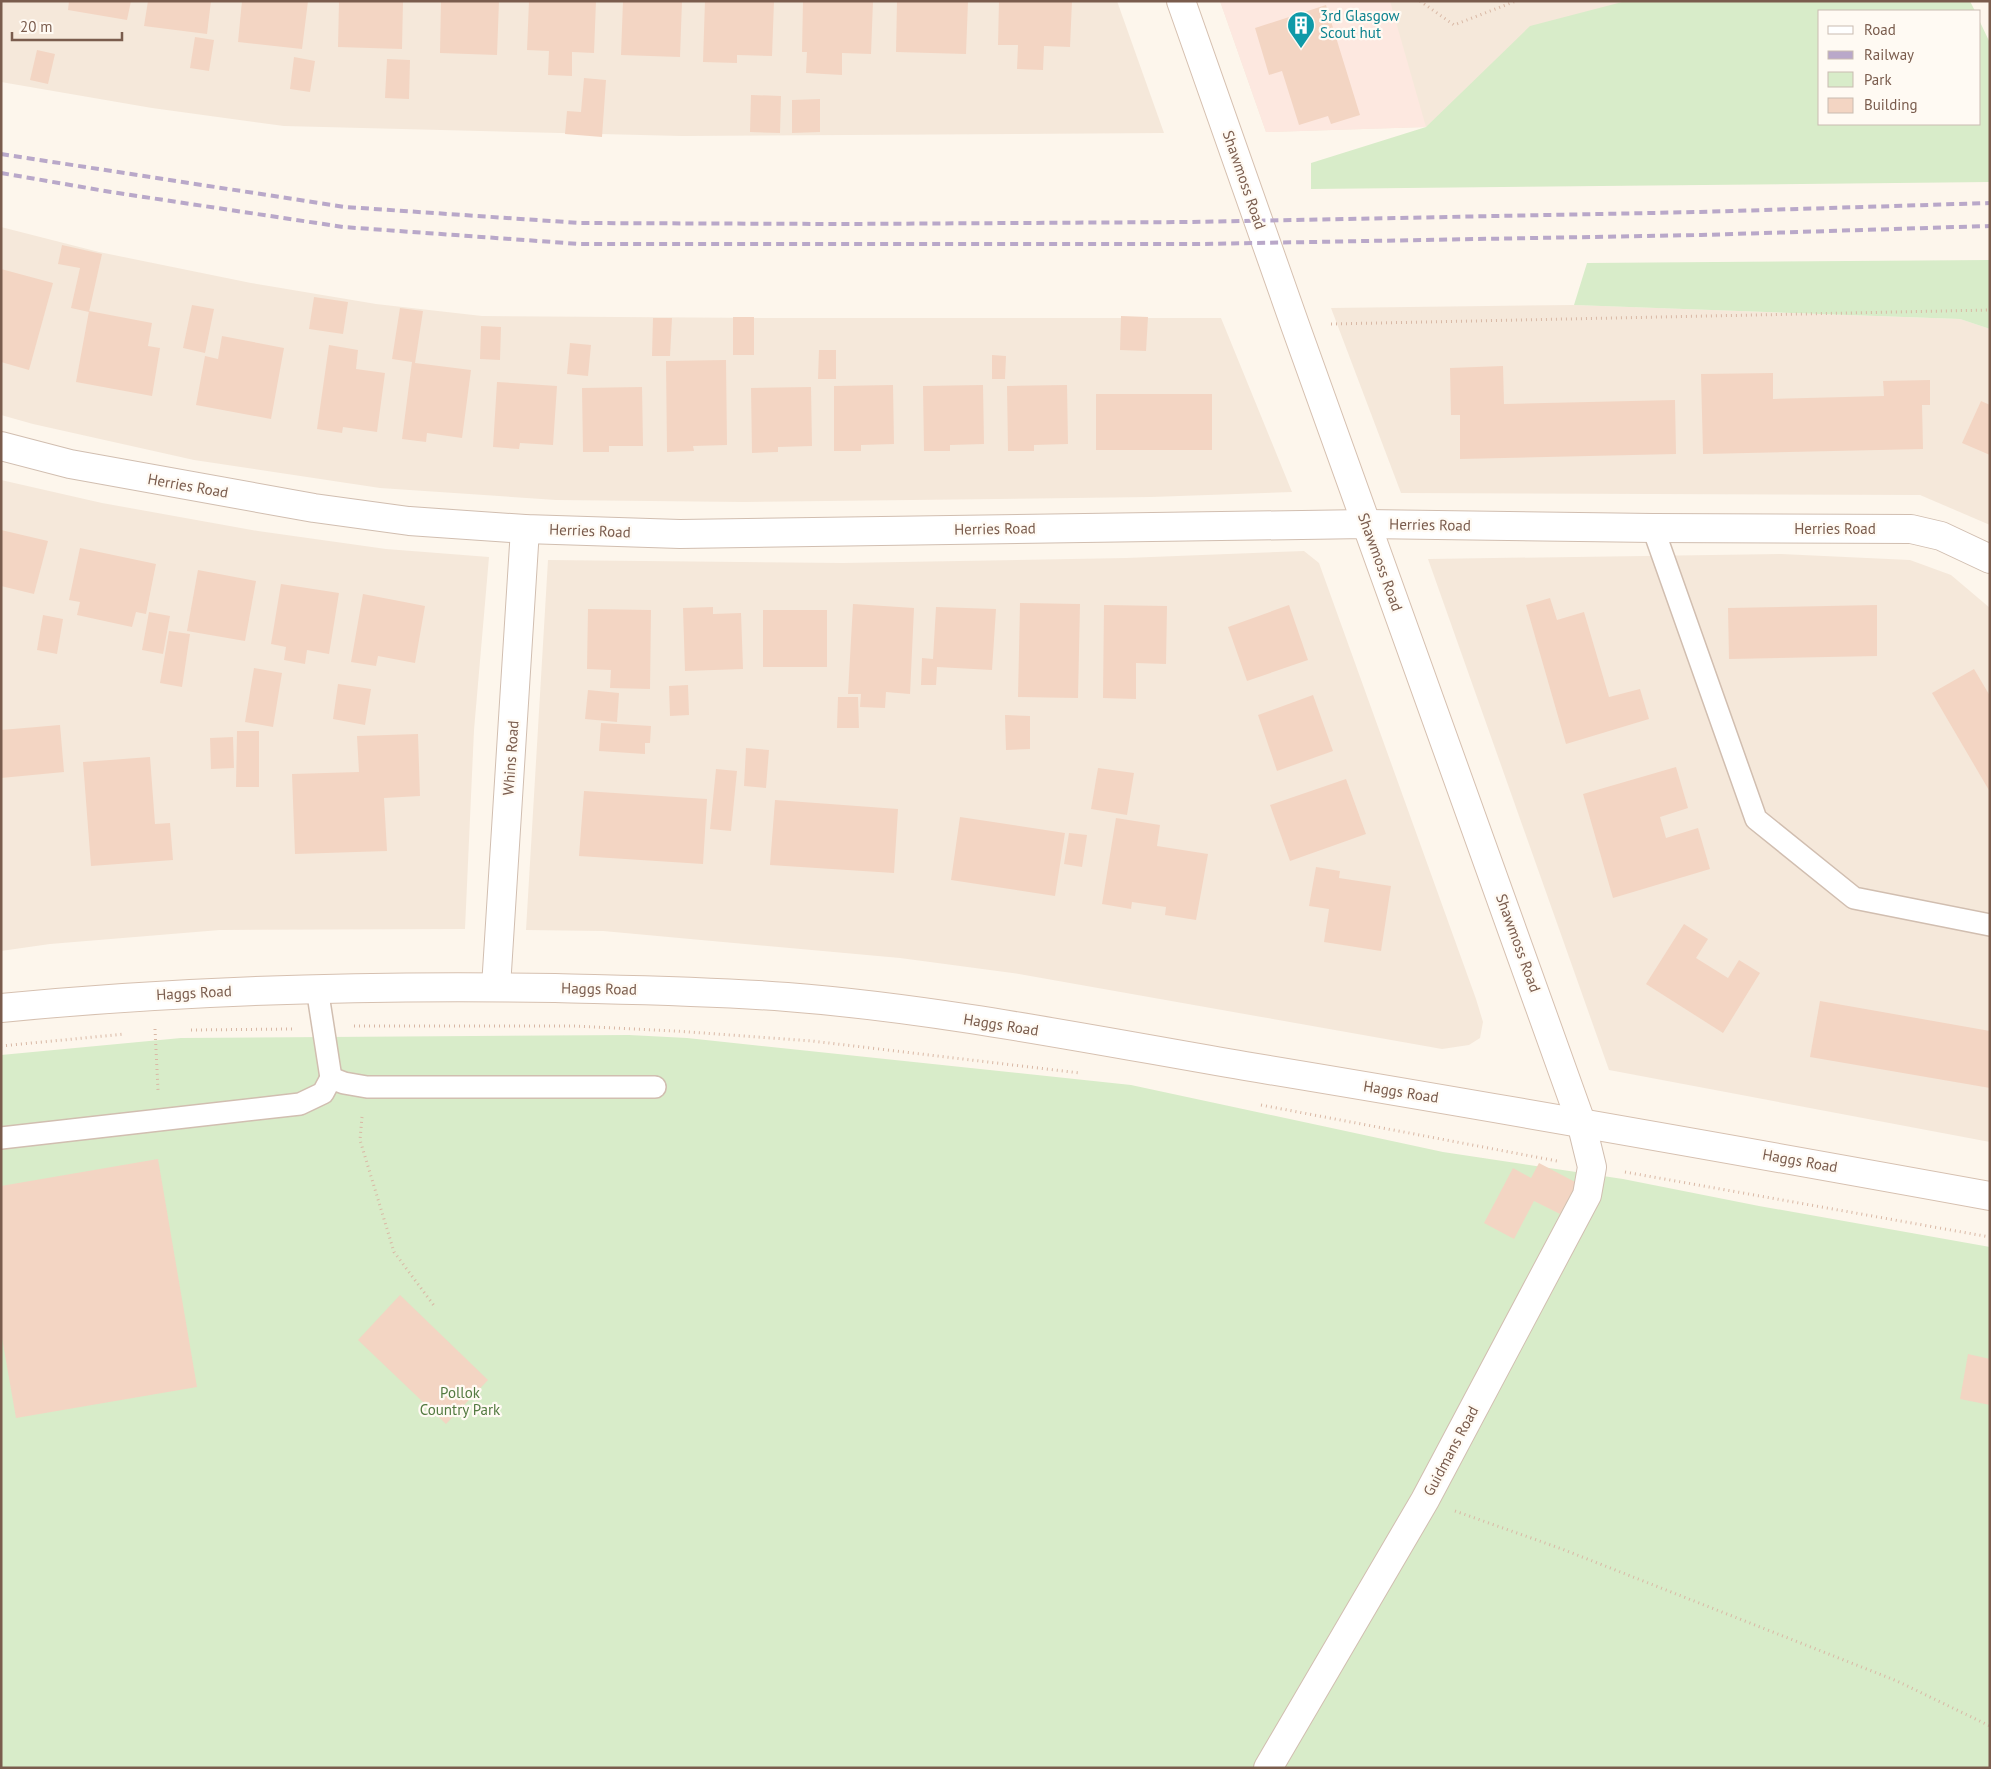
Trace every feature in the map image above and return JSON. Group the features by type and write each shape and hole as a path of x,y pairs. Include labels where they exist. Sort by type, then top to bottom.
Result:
{"street":[{"name":"Shawmoss Road","path":"1181,1 1294,325 1581,1122"},
{"name":"Herries Road","path":"1,446 70,464 314,508 409,521 525,529 680,534 1366,524 1911,530 1941,536 1990,559"},
{"name":"Whins Road","path":"496,987 525,529"},
{"name":"Haggs Road","path":"1,1008 153,995 317,988 496,987 681,991 789,997 983,1022 1581,1122 1990,1196"},
{"name":"Guidmans Road","path":"1268,1768 1425,1500 1588,1195 1592,1167 1581,1122"}],"lane":[{"path":"1653,528 1756,819 1854,898 1990,926"},
{"path":"1,1138 300,1104 323,1092 331,1078 317,988"},
{"path":"331,1078 344,1083 367,1087 655,1088"}],"path":[{"path":"1420,1 1454,25 1516,1"},
{"path":"1294,325 1990,310"},
{"path":"153,995 158,1120"},
{"path":"184,1030 297,1029 323,1026 574,1026 812,1040 1083,1074"},
{"path":"146,1032 165,1030"},
{"path":"1,1046 126,1034"},
{"path":"367,1087 360,1140 394,1252 435,1307"},
{"path":"1259,1104 1564,1163"},
{"path":"1646,1174 1990,1237"},
{"path":"1425,1500 1562,1549 1724,1612 1897,1682 1990,1726"}],"shaded area":[{"path":"1,1 1117,1 1164,133 682,136 284,126 152,108 1,82"},
{"path":"1220,1 1710,1 1426,127 1266,132"},
{"path":"1220,1 1390,1 1426,127 1266,132"},
{"path":"1,227 99,252 251,283 376,304 482,316 1221,318 1292,492 1151,497 744,502 556,500 380,488 194,460 1,415"},
{"path":"1574,305 1960,319 1990,329 1990,525 1920,495 1401,493 1331,308"},
{"path":"1,480 102,503 258,531 386,549 489,557 474,730 465,929 220,930 50,944 1,951"},
{"path":"1304,551 1319,563 1476,999 1483,1022 1480,1038 1469,1045 1442,1049 1019,974 900,958 603,931 526,930 548,560 843,563 1126,558"},
{"path":"1781,554 1910,560 1951,575 1990,608 1990,1142 1609,1070 1428,559"}],"green space":[{"path":"1626,1 1970,1 1974,10 1818,10 1818,125 1981,125 1981,24 1990,43 1990,182 1311,189 1311,163 1426,127 1530,26"},
{"path":"1990,260 1990,329 1960,319 1574,305 1587,263"},
{"name":"Pollok Country Park","path":"629,1035 687,1038 1131,1085 1443,1152 1623,1179 1759,1206 1990,1247 1990,1768 1,1768 1,1055 181,1038"}],"building":[{"path":"69,1 131,1 127,20 68,10"},
{"path":"148,1 211,1 207,34 144,26"},
{"path":"242,1 308,1 302,49 238,42"},
{"path":"339,1 403,1 402,49 338,47"},
{"path":"441,1 499,1 497,55 440,53"},
{"path":"529,1 596,1 594,53 572,52 572,76 548,75 549,51 527,50"},
{"path":"623,1 682,1 680,57 621,55"},
{"path":"705,1 774,1 772,56 737,55 737,63 703,62"},
{"path":"803,1 873,1 871,54 842,53 842,75 806,73 807,52 802,52"},
{"path":"897,1 968,1 966,54 896,52"},
{"path":"999,1 1072,1 1070,47 1044,46 1043,70 1017,69 1018,45 998,45"},
{"name":"3rd Glasgow Scout hut","path":"1326,5 1360,115 1331,124 1328,116 1299,125 1282,71 1269,75 1255,28"},
{"path":"195,37 214,40 209,71 190,68"},
{"path":"37,50 55,54 48,84 30,80"},
{"path":"294,57 315,61 310,92 290,89"},
{"path":"387,59 410,60 409,99 385,98"},
{"path":"584,78 606,80 602,137 565,134 567,111 581,112"},
{"path":"751,95 781,96 780,133 750,132"},
{"path":"820,99 820,132 792,133 792,100"},
{"path":"62,245 102,254 89,312 71,308 80,268 58,264"},
{"path":"1,269 53,283 29,370 1,362"},
{"path":"314,297 348,302 343,334 309,329"},
{"path":"192,305 214,309 205,353 183,348"},
{"path":"400,308 423,311 415,363 471,370 462,438 427,433 426,442 402,439 412,362 392,359"},
{"path":"89,311 152,323 148,346 160,348 152,396 76,382"},
{"path":"1121,316 1148,317 1146,351 1120,350"},
{"path":"733,317 754,317 754,355 733,355"},
{"path":"653,318 672,318 670,356 652,356"},
{"path":"481,326 501,327 500,360 480,359"},
{"path":"222,336 284,348 271,419 196,405 205,356 218,359"},
{"path":"570,343 591,345 588,376 567,374"},
{"path":"329,345 358,350 356,369 385,373 377,432 343,427 342,433 317,429"},
{"path":"819,350 836,350 836,379 818,379"},
{"path":"992,355 1006,356 1005,379 992,379"},
{"path":"726,360 727,445 693,446 694,451 667,452 666,361"},
{"path":"1503,366 1504,404 1675,400 1676,454 1460,459 1460,415 1451,415 1450,368"},
{"path":"1773,373 1773,399 1884,396 1883,381 1930,380 1930,405 1922,405 1923,449 1703,454 1701,374"},
{"path":"497,382 557,386 553,445 520,443 519,449 493,447"},
{"path":"893,385 894,444 861,445 861,451 834,451 834,386"},
{"path":"983,385 984,444 950,445 950,451 924,451 923,386"},
{"path":"1067,385 1068,444 1034,445 1034,451 1008,451 1007,386"},
{"path":"642,387 643,446 609,446 609,452 583,452 582,388"},
{"path":"811,387 812,446 778,447 778,452 752,453 751,388"},
{"path":"1096,394 1212,394 1212,450 1096,450"},
{"path":"1981,401 1990,405 1990,455 1962,443"},
{"path":"1,530 48,541 34,594 1,586"},
{"path":"80,548 156,564 146,614 136,612 132,627 77,615 80,602 69,600"},
{"path":"198,570 256,581 245,641 187,631"},
{"path":"281,584 339,593 329,654 307,650 305,664 284,660 286,647 271,644"},
{"path":"363,594 425,606 415,663 378,656 376,666 351,662"},
{"path":"1550,598 1557,620 1584,612 1609,697 1640,689 1649,719 1566,744 1526,605"},
{"path":"1020,603 1080,604 1078,698 1018,697"},
{"path":"853,604 914,608 910,694 886,692 885,708 860,707 861,694 848,694"},
{"path":"1104,605 1167,606 1166,664 1136,663 1136,699 1103,698"},
{"path":"1289,605 1308,660 1247,681 1228,627"},
{"path":"1877,605 1877,656 1729,659 1728,608"},
{"path":"713,607 713,614 741,613 743,669 685,671 683,608"},
{"path":"936,607 996,609 992,670 937,667 936,685 921,685 922,658 933,659"},
{"path":"588,609 651,610 650,689 610,688 611,670 587,669"},
{"path":"763,610 827,610 827,667 763,667"},
{"path":"149,612 170,616 163,654 142,650"},
{"path":"43,615 63,619 57,654 37,650"},
{"path":"169,631 190,634 182,687 160,683"},
{"path":"254,668 282,673 273,727 245,722"},
{"path":"1974,669 1990,696 1990,792 1932,693"},
{"path":"338,684 371,689 365,725 333,719"},
{"path":"688,685 689,715 670,716 669,686"},
{"path":"588,690 619,693 617,722 585,719"},
{"path":"1313,695 1333,751 1277,771 1258,715"},
{"path":"838,697 858,697 859,728 837,728"},
{"path":"1005,715 1030,716 1030,749 1006,750"},
{"path":"601,723 651,726 650,743 645,743 645,754 599,751"},
{"path":"60,725 64,772 1,778 1,730"},
{"path":"237,731 259,731 259,787 236,787"},
{"path":"418,734 420,796 384,798 387,851 295,854 292,774 359,772 357,736"},
{"path":"233,737 234,768 211,769 210,738"},
{"path":"746,748 769,750 766,788 744,786"},
{"path":"150,757 155,824 170,823 173,860 91,866 83,762"},
{"path":"1676,767 1688,808 1660,817 1666,838 1698,828 1710,869 1613,898 1583,794"},
{"path":"1098,768 1134,773 1127,815 1091,809"},
{"path":"716,769 737,771 731,831 710,829"},
{"path":"1346,779 1366,834 1290,861 1270,805"},
{"path":"584,791 707,799 703,864 579,856"},
{"path":"775,800 898,809 894,873 770,865"},
{"path":"960,817 1065,833 1055,896 951,880"},
{"path":"1116,818 1160,825 1157,846 1208,854 1196,920 1165,915 1166,907 1132,902 1131,909 1102,904"},
{"path":"1069,833 1087,835 1082,867 1064,864"},
{"path":"1316,867 1340,871 1339,878 1391,886 1381,951 1324,942 1329,909 1309,906"},
{"path":"1684,924 1708,939 1696,958 1728,978 1739,960 1760,973 1723,1033 1646,984"},
{"path":"1820,1001 1990,1031 1990,1088 1810,1057"},
{"path":"158,1159 197,1387 16,1418 1,1332 1,1186"},
{"path":"1539,1163 1577,1183 1560,1214 1534,1201 1514,1239 1484,1223 1513,1168 1531,1178"},
{"path":"400,1295 488,1380 446,1424 358,1340"},
{"path":"1968,1354 1990,1359 1990,1405 1960,1399"}],"railway":[{"path":"1,154 345,207 581,223 1192,222 1700,212 1990,203"},
{"path":"1,173 111,192 343,227 580,244 1200,244 1701,235 1990,226"}],"place":[{"name":"3rd Glasgow Scout hut","path":"1301,49"}]}
